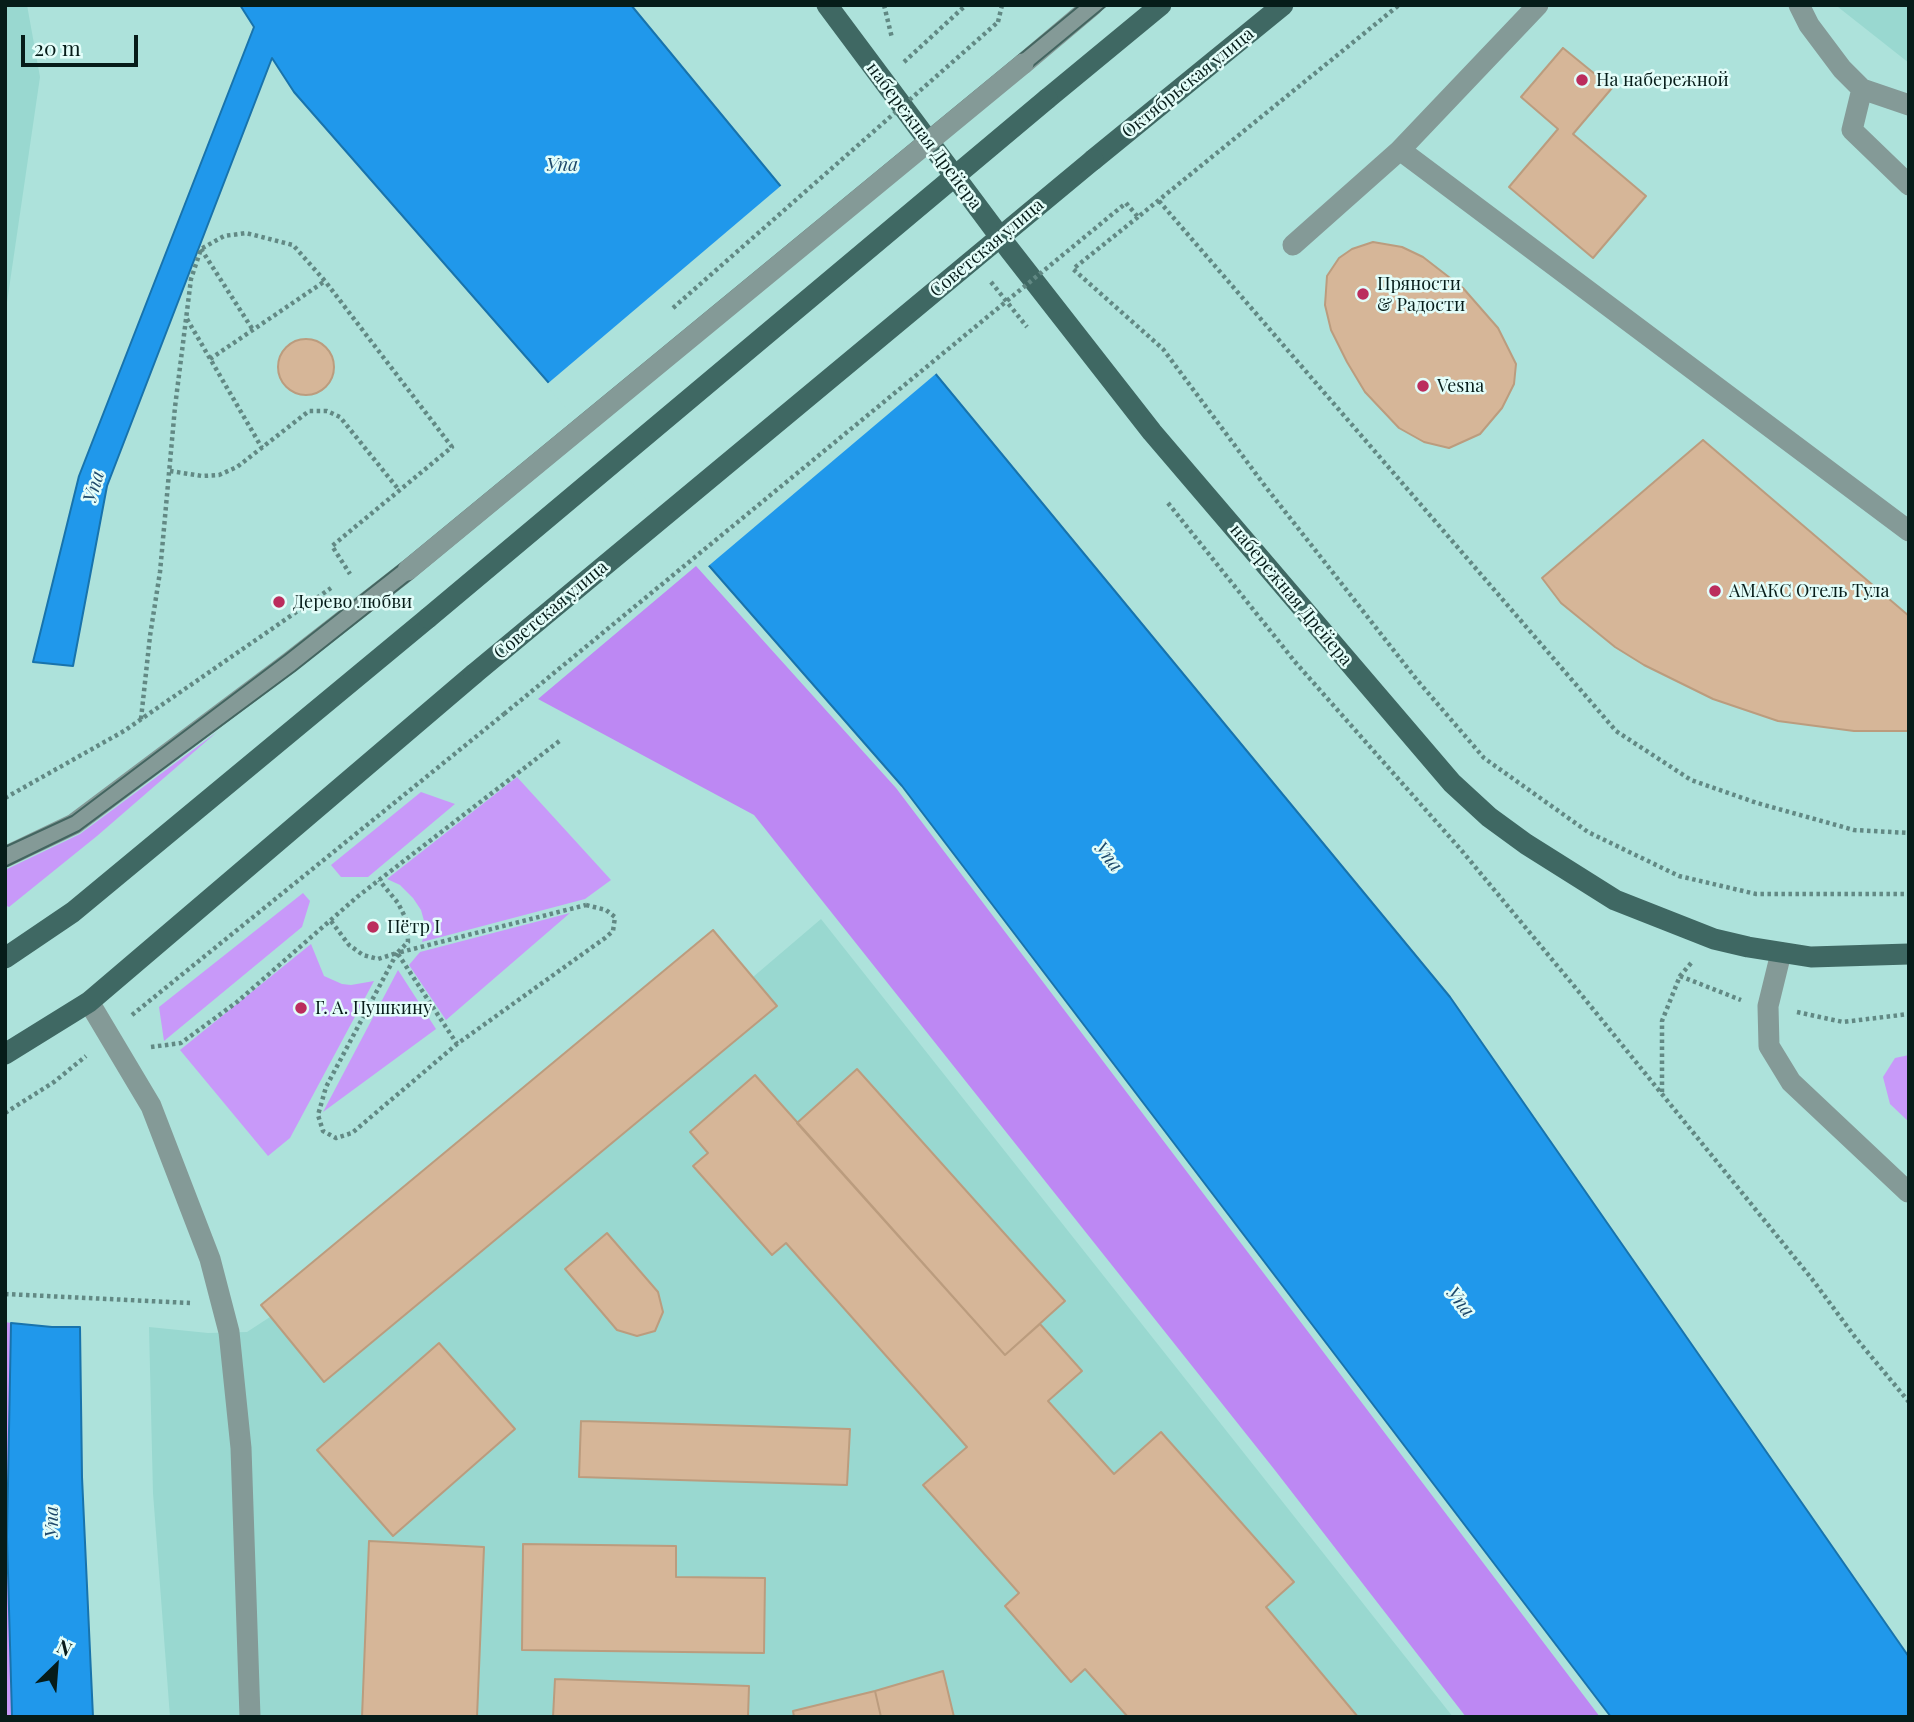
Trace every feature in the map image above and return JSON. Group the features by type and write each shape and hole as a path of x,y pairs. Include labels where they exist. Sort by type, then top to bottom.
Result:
{"main road":[{"name":"набережная Дрейера","path":"827,5 1009,249 1152,432 1452,783 1489,817 1615,900 1714,939 1811,957 1909,954"},
{"path":"5,958 73,912 1161,5"},
{"name":"Октябрьская улица","path":"1093,160 1283,5"},
{"name":"Советская улица","path":"5,1054 89,1002 474,674 1093,160"}],"street":[{"path":"5,857 74,824 408,570 1093,5"},
{"path":"1293,245 1400,150 1538,5"},
{"path":"1799,5 1809,25 1862,89 1909,105"},
{"path":"1862,89 1852,130 1909,185"},
{"path":"1400,150 1909,531"},
{"path":"1781,953 1768,1006 1769,1046 1791,1082 1908,1192"},
{"path":"89,1002 151,1107 210,1259 229,1332 242,1448 250,1717"}],"path":[{"path":"899,67 966,5"},
{"path":"664,316 998,22 1002,5"},
{"path":"1399,5 1073,269 1163,349 1265,486 1417,680 1484,758 1588,832 1679,876 1756,894 1909,894"},
{"path":"1159,201 1616,731 1691,780 1757,803 1854,830 1909,833"},
{"path":"114,1043 504,714 1126,204 1138,217"},
{"path":"141,719 160,572 191,279 201,249 224,236 246,233 293,245 325,281 452,447 332,546 351,574"},
{"path":"201,249 253,330"},
{"path":"1009,249 981,270 1034,335"},
{"path":"210,359 325,281"},
{"path":"186,318 262,448"},
{"path":"170,471 202,476 219,475 237,467 309,411 327,411 340,417 399,490"},
{"path":"1165,499 1296,663 1462,851 1662,1094 1909,1402"},
{"path":"5,799 124,731 361,569"},
{"path":"5,1113 54,1082 92,1051 114,1043 181,1043 237,1002 379,880 562,739"},
{"path":"331,921 349,945 363,955 378,958 397,953 586,905 606,910 615,917 613,931 457,1044 352,1133 336,1138 323,1131 318,1115 326,1087 397,953 408,942 407,921 398,903 379,880"},
{"path":"1662,1094 1662,1021 1680,976 1714,939"},
{"path":"397,953 457,1044"},
{"path":"5,1294 222,1305"}],"shaded area":[{"path":"5,5 27,5 40,77 5,316"},
{"path":"1909,5 1909,63 1838,7"},
{"path":"696,566 896,788 1600,1717 1466,1717 1274,1469 754,815 538,699"},
{"path":"217,732 97,836 9,907 5,905 5,870 80,834"},
{"path":"517,777 611,880 585,899 422,942 426,928 421,910 400,885 387,879"},
{"path":"421,792 455,804 368,877 341,877 331,865"},
{"path":"303,893 310,901 302,927 164,1041 159,1007"},
{"path":"570,913 446,1020 409,965 420,952"},
{"path":"821,919 1453,1717 170,1717 153,1493 149,1327 208,1333 247,1332 270,1317 261,1305 713,930 753,977"},
{"path":"311,944 324,976 351,985 374,981 290,1138 268,1156 180,1050"},
{"path":"398,970 436,1029 323,1112"},
{"path":"1909,1055 1909,1122 1890,1104 1883,1077 1895,1058"},
{"path":"5,1322 11,1323 7,1537 12,1717 5,1717"}],"water":[{"name":"Упа","path":"240,5 631,5 1450,997 1909,1657 1909,1717 1611,1717 902,786 294,92 272,58 107,486 73,666 33,662 79,476 254,27"},
{"name":"Упа","path":"11,1323 80,1327 82,1477 93,1717 12,1717 7,1537"}],"pier":[{"path":"783,184 938,372 706,568 546,385"}],"building":[{"path":"1563,48 1612,88 1573,134 1646,196 1593,258 1509,187 1558,129 1521,97"},
{"path":"1373,242 1402,247 1423,257 1463,288 1498,328 1516,364 1514,384 1502,408 1480,434 1449,448 1424,442 1399,428 1365,392 1347,362 1331,330 1325,305 1327,276 1339,258 1352,249"},
{"path":"306,339 317,341 326,347 332,356 332,378 326,387 317,393 306,395 295,393 286,387 280,378 278,367 280,356 286,347 295,341"},
{"name":"АМАКС Отель Тула","path":"1703,440 1909,616 1909,731 1854,731 1778,721 1713,699 1644,665 1615,647 1561,603 1542,578"},
{"path":"713,930 777,1006 324,1382 261,1305"},
{"path":"857,1069 1065,1301 1005,1355 797,1123"},
{"path":"755,1075 1005,1355 1040,1324 1082,1371 1048,1401 1114,1474 1161,1432 1294,1582 1266,1607 1358,1717 1128,1717 1085,1669 1071,1682 1005,1606 1019,1593 923,1485 967,1447 786,1243 772,1255 693,1166 708,1153 690,1132"},
{"path":"607,1233 658,1292 663,1312 655,1331 637,1336 617,1330 565,1269"},
{"path":"439,1343 515,1429 393,1536 317,1450"},
{"path":"581,1421 850,1429 847,1485 579,1477"},
{"path":"369,1541 484,1547 477,1717 362,1717"},
{"path":"523,1544 676,1546 676,1577 765,1578 764,1653 522,1650"},
{"path":"943,1671 954,1717 881,1717 875,1691"},
{"path":"555,1679 749,1686 748,1717 553,1717"},
{"path":"875,1691 881,1717 794,1717 793,1711"}],"tram line":[{"path":"5,847 72,816 285,655 403,562 1080,5"},
{"path":"5,867 79,831 295,671 415,576 1107,5"}],"place":[{"name":"На набережной","path":"1582,80"},
{"name":"Пряности & Радости","path":"1363,294"},
{"name":"Vesna","path":"1423,386"},
{"name":"АМАКС Отель Тула","path":"1715,591"},
{"name":"Дерево любви","path":"279,602"},
{"name":"Пётр I","path":"373,927"},
{"name":"Г. А. Пушкину","path":"301,1008"}]}
